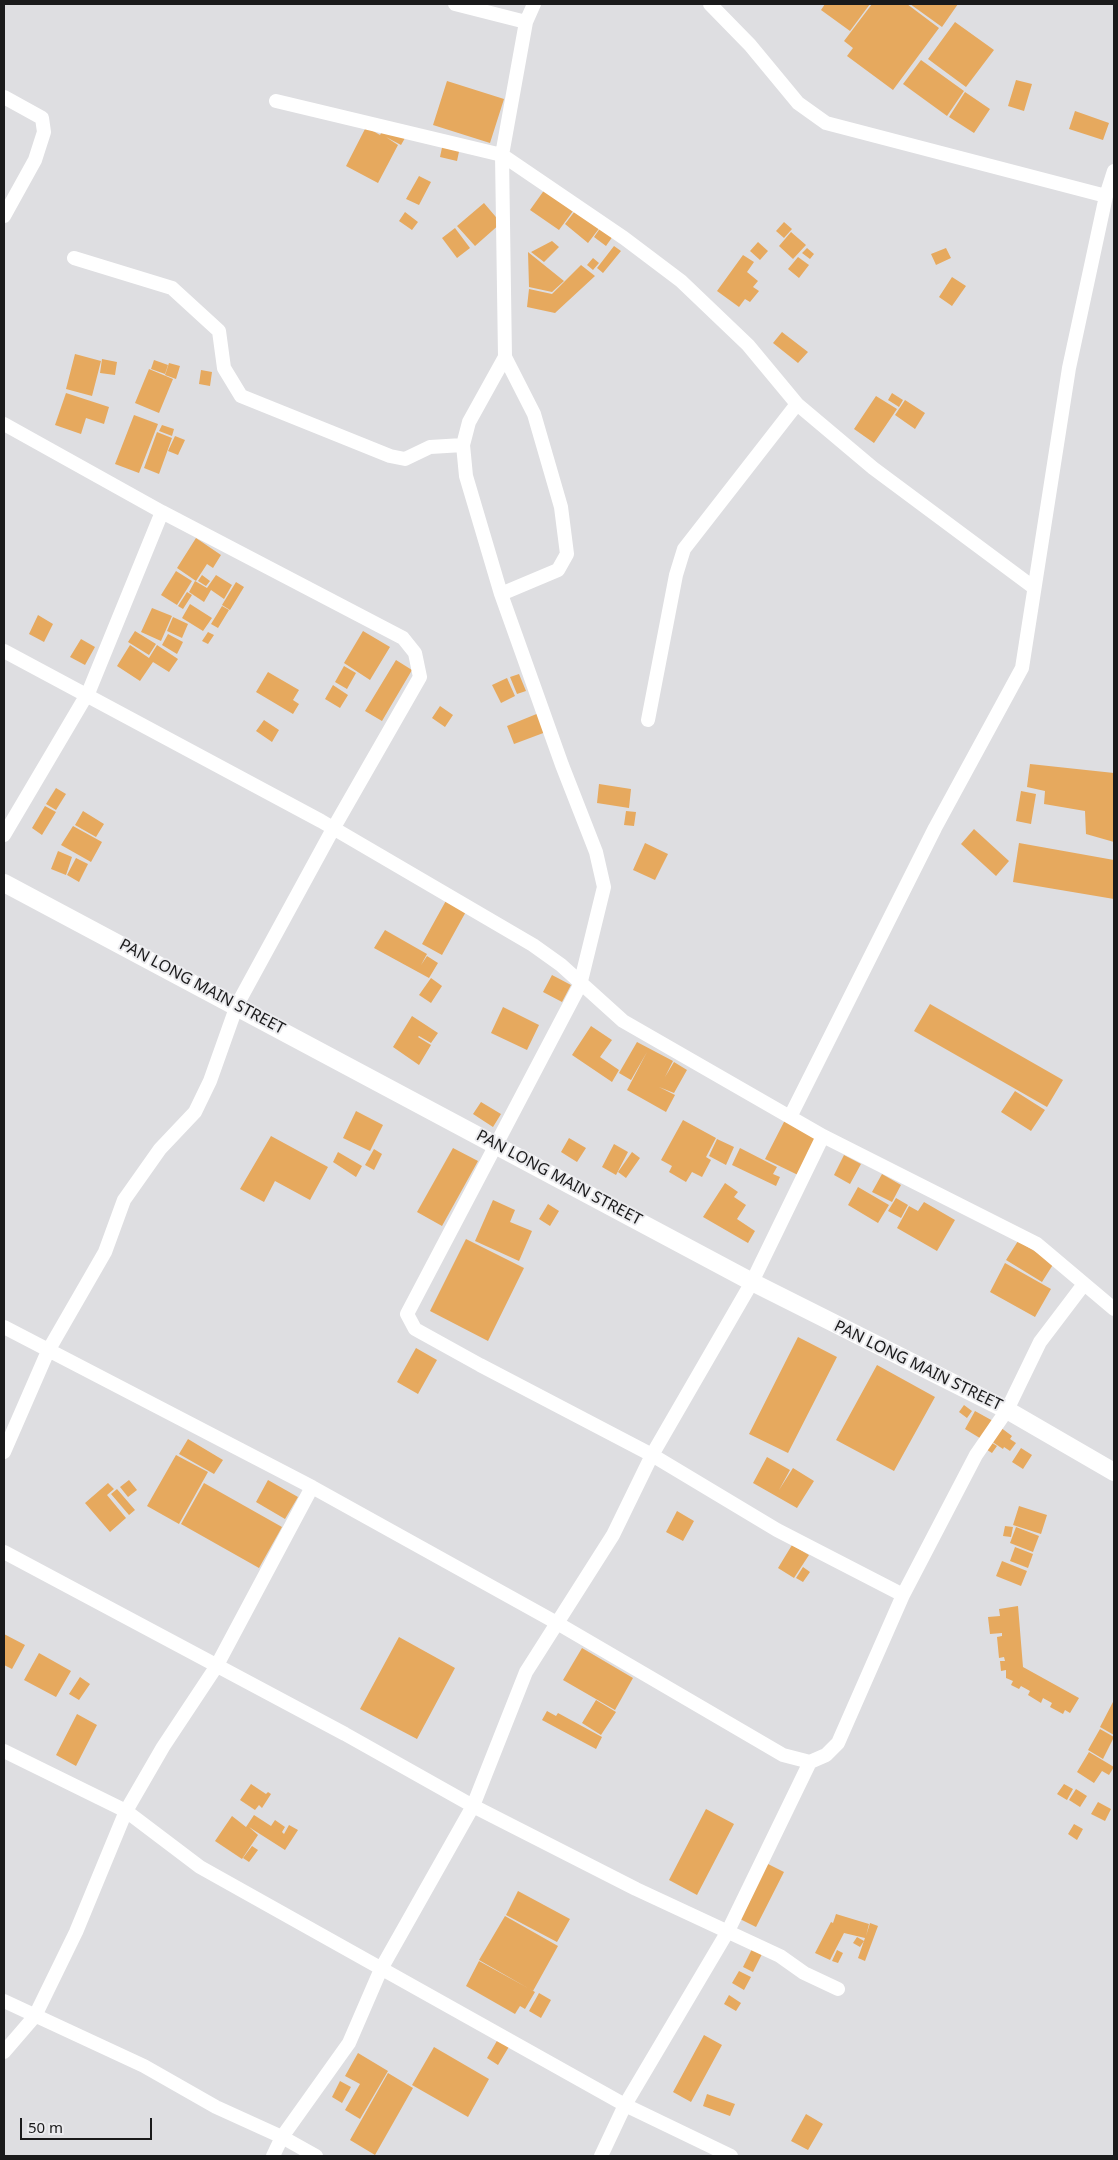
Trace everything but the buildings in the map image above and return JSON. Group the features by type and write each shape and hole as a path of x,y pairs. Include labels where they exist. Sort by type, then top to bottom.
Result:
{"street":[{"path":"455,4 526,22"},
{"path":"501,594 558,570 567,554 561,506 534,414 505,357 502,155 526,22 534,4"},
{"path":"710,4 750,44 798,103 826,123 875,134 1106,196"},
{"path":"4,97 42,118 44,132 35,160 4,216"},
{"path":"276,101 502,155 624,238 682,281 748,345 797,404 874,468 1033,587"},
{"path":"790,1117 935,828 1022,668 1033,587 1069,368 1106,196 1114,171"},
{"path":"74,258 172,288 218,331 224,368 242,396 390,456 405,459 430,447 463,445"},
{"path":"505,357 469,422 463,445 466,476 501,594 596,852 604,888 580,985 407,1314 415,1328 480,1365 652,1455 777,1530 904,1595"},
{"path":"648,720 676,575 684,549 797,404"},
{"path":"4,424 162,512 403,638 415,652 420,677 333,828 237,1006 210,1081 195,1112 160,1150 124,1200 105,1252 48,1351 4,1452"},
{"path":"4,836 89,691 162,512"},
{"path":"4,652 333,828 533,945 561,965 580,985 623,1021 824,1136 1037,1244 1114,1309"},
{"name":"PAN LONG MAIN STREET","path":"4,883 752,1282 1007,1410 1114,1472"},
{"path":"274,2156 282,2137 349,2043 381,1969 473,1806 526,1672 613,1536 652,1455 752,1282 824,1136"},
{"path":"4,1327 312,1487 557,1624 783,1755 810,1762 826,1756 838,1743 904,1595 983,1443 1007,1410 1040,1342 1084,1284"},
{"path":"4,2052 35,2016 76,1932 126,1812 163,1747 216,1667 312,1487"},
{"path":"4,1552 216,1667 345,1734 473,1806 636,1889 780,1956 804,1973 838,1989"},
{"path":"4,1751 126,1812 200,1867 381,1969 625,2104 731,2156"},
{"path":"601,2156 625,2104 728,1931 810,1762"},
{"path":"4,2001 144,2066 216,2107 282,2137 316,2156"}]}
